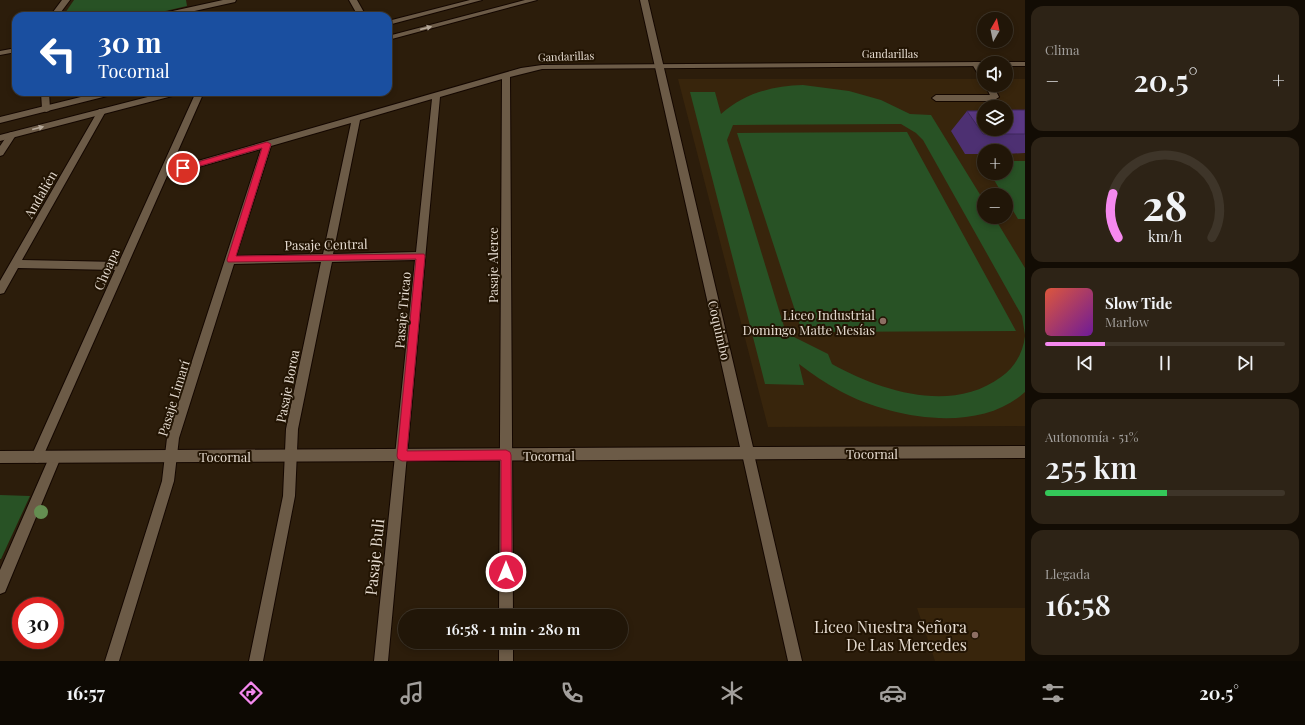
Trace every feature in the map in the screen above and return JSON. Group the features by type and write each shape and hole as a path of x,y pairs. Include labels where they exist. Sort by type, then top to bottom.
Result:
{"street":[{"path":"57,12 66,0"},
{"path":"174,12 197,4 232,0"},
{"path":"353,0 360,12"},
{"path":"392,22 478,0"},
{"path":"392,37 533,0"},
{"name":"Coquimbo","path":"644,0 795,661"},
{"path":"0,53 12,51"},
{"name":"Gandarillas","path":"164,174 533,68 552,66 977,64"},
{"path":"1013,64 1025,64"},
{"name":"Pasaje Alerce","path":"506,76 506,609"},
{"path":"936,98 993,98 995,97 994,92"},
{"path":"44,96 46,109"},
{"path":"0,120 96,96"},
{"path":"0,138 162,96"},
{"name":"Choapa","path":"38,457 198,96"},
{"name":"Pasaje Tricao","path":"402,456 436,96"},
{"name":"Andalién","path":"0,290 102,112"},
{"name":"Pasaje Boroa","path":"256,661 289,496 292,429 356,119"},
{"path":"0,152 12,134"},
{"name":"Pasaje Limarí","path":"112,661 168,482 173,438 267,144"},
{"name":"Pasaje Central","path":"231,260 421,256"},
{"path":"15,264 123,266"},
{"name":"Tocornal","path":"0,457 1025,452"},
{"name":"Pasaje Buli","path":"381,661 402,456"},
{"path":"0,587 55,457"},
{"path":"506,649 506,661"}],"shaded area":[{"name":"Liceo Industrial Domingo Matte Mesías","path":"678,79 977,79 977,92 1013,92 1013,79 1025,79 1025,426 768,427"},
{"name":"Liceo Nuestra Señora De Las Mercedes","path":"917,608 1025,608 1025,661 935,661"}],"green space":[{"path":"74,0 186,0 187,6 161,12 66,12"},
{"path":"803,85 849,91 881,100 910,114 931,115 977,190 977,224 998,224 1025,268 1025,335 1022,316 923,140 916,133 901,124 733,125 727,140 786,333 828,354 832,364 872,383 894,390 938,396 960,394 981,388 1001,377 1018,359 1025,336 1025,392 1006,405 983,414 959,418 934,418 908,415 883,409 860,401 829,385 799,364 804,385 765,384 690,92 715,92 721,114 740,101 759,92"},
{"path":"907,132 1016,331 802,332 737,133"},
{"path":"1013,161 1025,161 1025,219 1018,219 1013,211 1013,188 999,188 994,180 1013,180"},
{"path":"0,495 30,496 1,559 0,559"}],"building":[{"path":"1013,110 1025,110 1025,134 1013,134"},
{"path":"967,111 977,111 977,125"}],"place":[{"name":"Liceo Industrial Domingo Matte Mesías","path":"883,321"},
{"name":"Liceo Nuestra Señora De Las Mercedes","path":"975,635"}],"route":[{"path":"183,168 267,144 231,260 421,256 402,456 506,455 506,572"}]}
